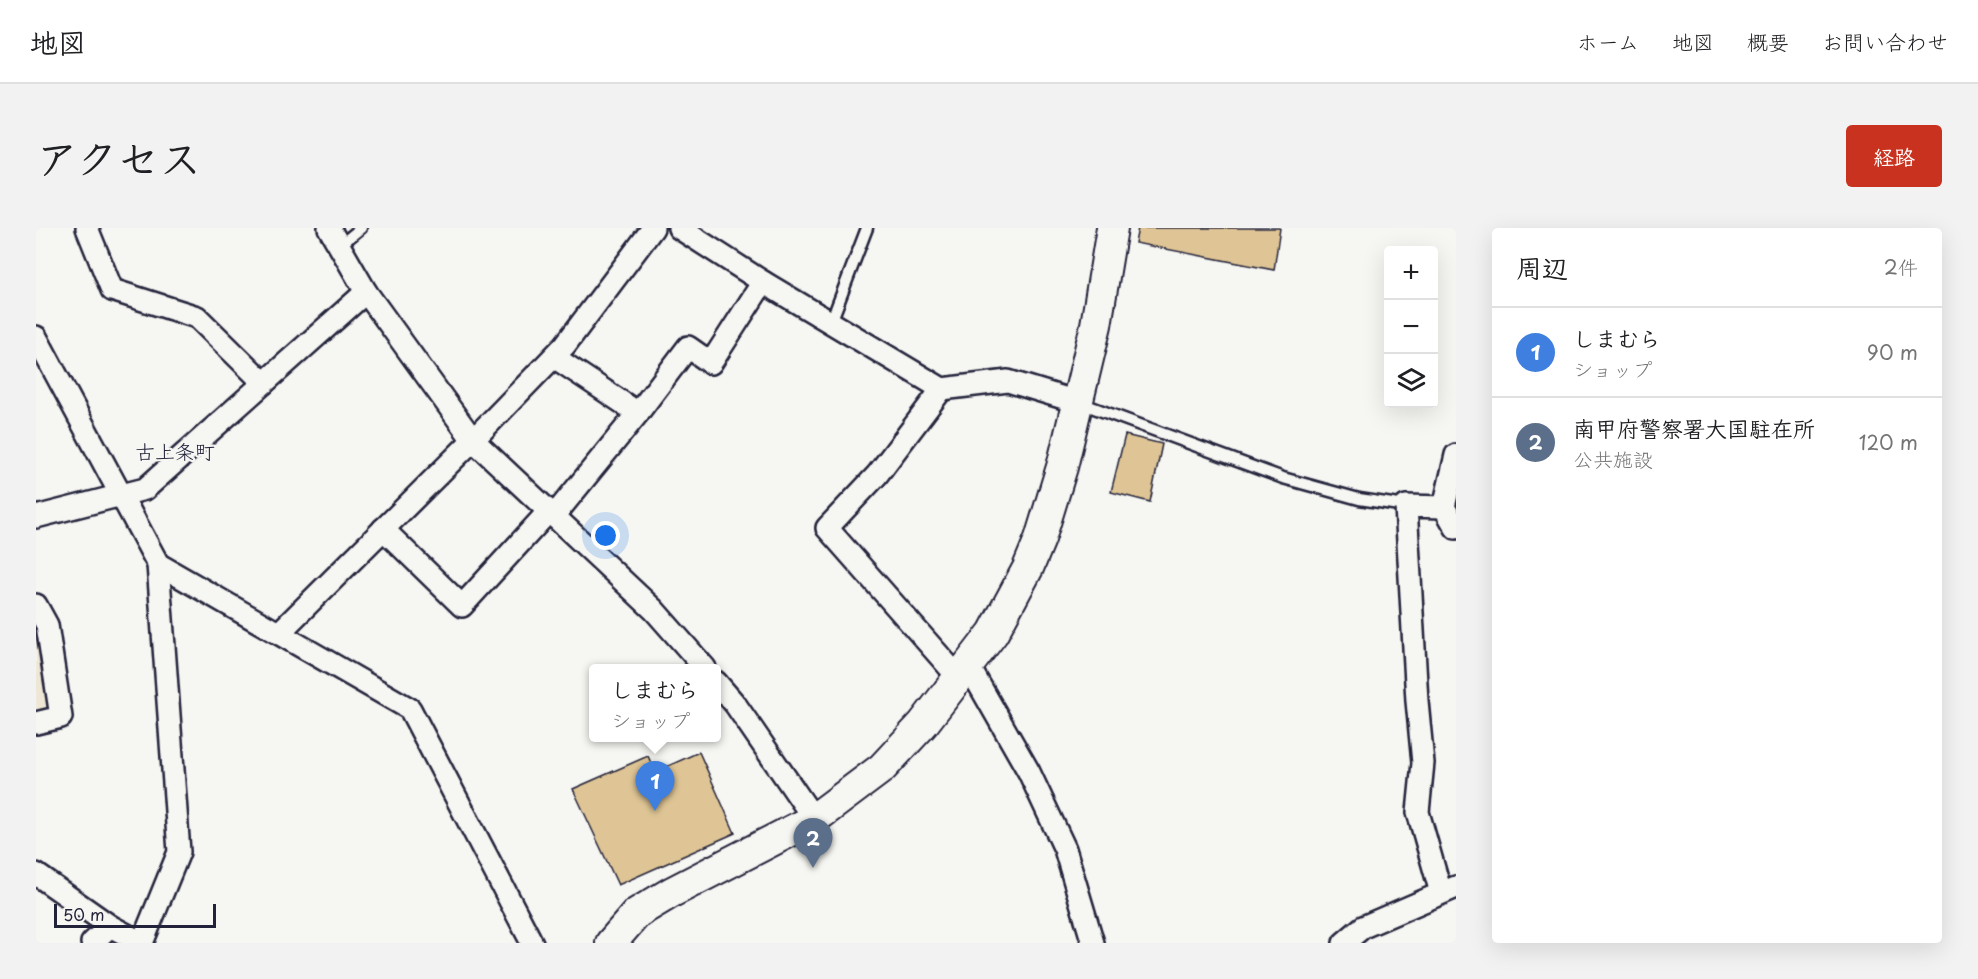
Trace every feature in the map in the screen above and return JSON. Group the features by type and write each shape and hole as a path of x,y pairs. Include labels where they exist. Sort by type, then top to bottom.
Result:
{"street":[{"path":"87,228 112,290 196,317 264,383"},
{"path":"279,633 554,357 653,228"},
{"path":"679,228 763,282 942,389 1008,381 1077,402"},
{"path":"611,943 637,914 672,892 814,819 882,768 923,724 993,633 1024,576 1040,539 1062,467 1096,325 1112,228"},
{"path":"334,237 366,292 473,440 654,610 701,664"},
{"path":"383,529 462,606 552,514 638,413 688,347 711,363 763,282"},
{"path":"36,517 145,489 366,292"},
{"path":"36,337 158,564 179,852 142,943 110,926 36,874"},
{"path":"554,357 638,413"},
{"path":"942,389 877,475 827,528 963,672 1029,772 1060,839 1093,943"},
{"path":"1456,455 1444,507 1456,528"},
{"path":"1344,943 1363,927 1448,890 1418,812 1423,763 1417,701 1406,506 1444,507"},
{"path":"158,564 410,709 532,943"},
{"path":"36,605 47,625 61,717 36,723"},
{"path":"721,687 814,819"},
{"path":"92,943 110,926"}],"lane":[{"path":"334,237 361,228"},
{"path":"831,322 867,228"},
{"path":"1077,402 1283,478 1359,499 1406,506"}],"shaded area":[{"path":"36,628 42,639 54,700 43,714 36,716"}],"building":[{"path":"1138,228 1280,228 1274,270 1135,243"},
{"path":"1125,435 1162,444 1150,502 1111,492"},
{"path":"699,752 735,833 618,885 573,789 648,756 655,772"}],"place":[{"name":"しまむら","path":"655,811"},
{"name":"南甲府警察署大国駐在所","path":"813,868"}],"district":[{"name":"古上条町","path":"175,452"}]}
